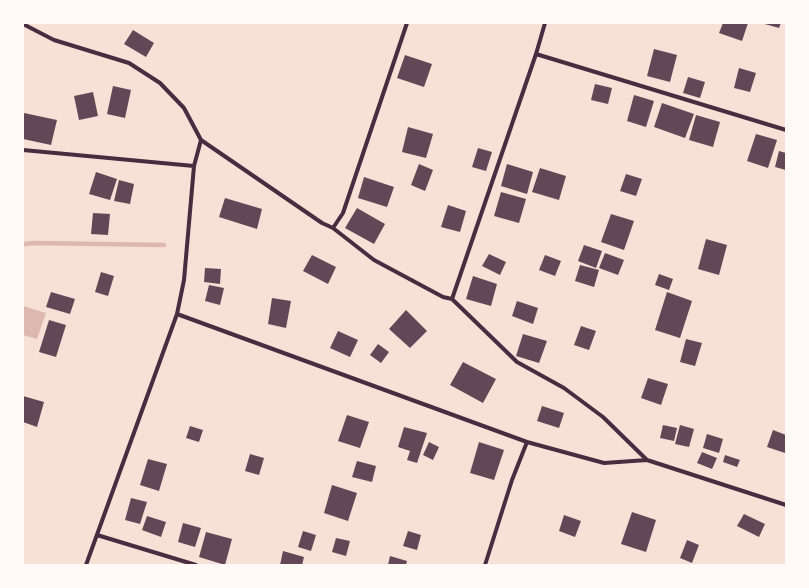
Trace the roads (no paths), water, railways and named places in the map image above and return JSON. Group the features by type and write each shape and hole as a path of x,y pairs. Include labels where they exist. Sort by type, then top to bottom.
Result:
{"street":[{"path":"333,228 343,213 408,23"},
{"path":"452,299 536,54 545,23"},
{"path":"23,24 54,40 129,63 160,83 184,108 201,140 322,223 333,228 374,260 443,297 452,299 517,362 564,388 603,417 647,460"},
{"path":"536,54 786,130"},
{"path":"86,565 177,314 184,280 194,166 201,140"},
{"path":"23,150 194,166"},
{"path":"177,314 527,442 604,463 647,460 786,505"},
{"path":"485,565 512,480 527,442"},
{"path":"97,535 196,565"}],"waterway":[{"path":"23,244 164,245"}]}
